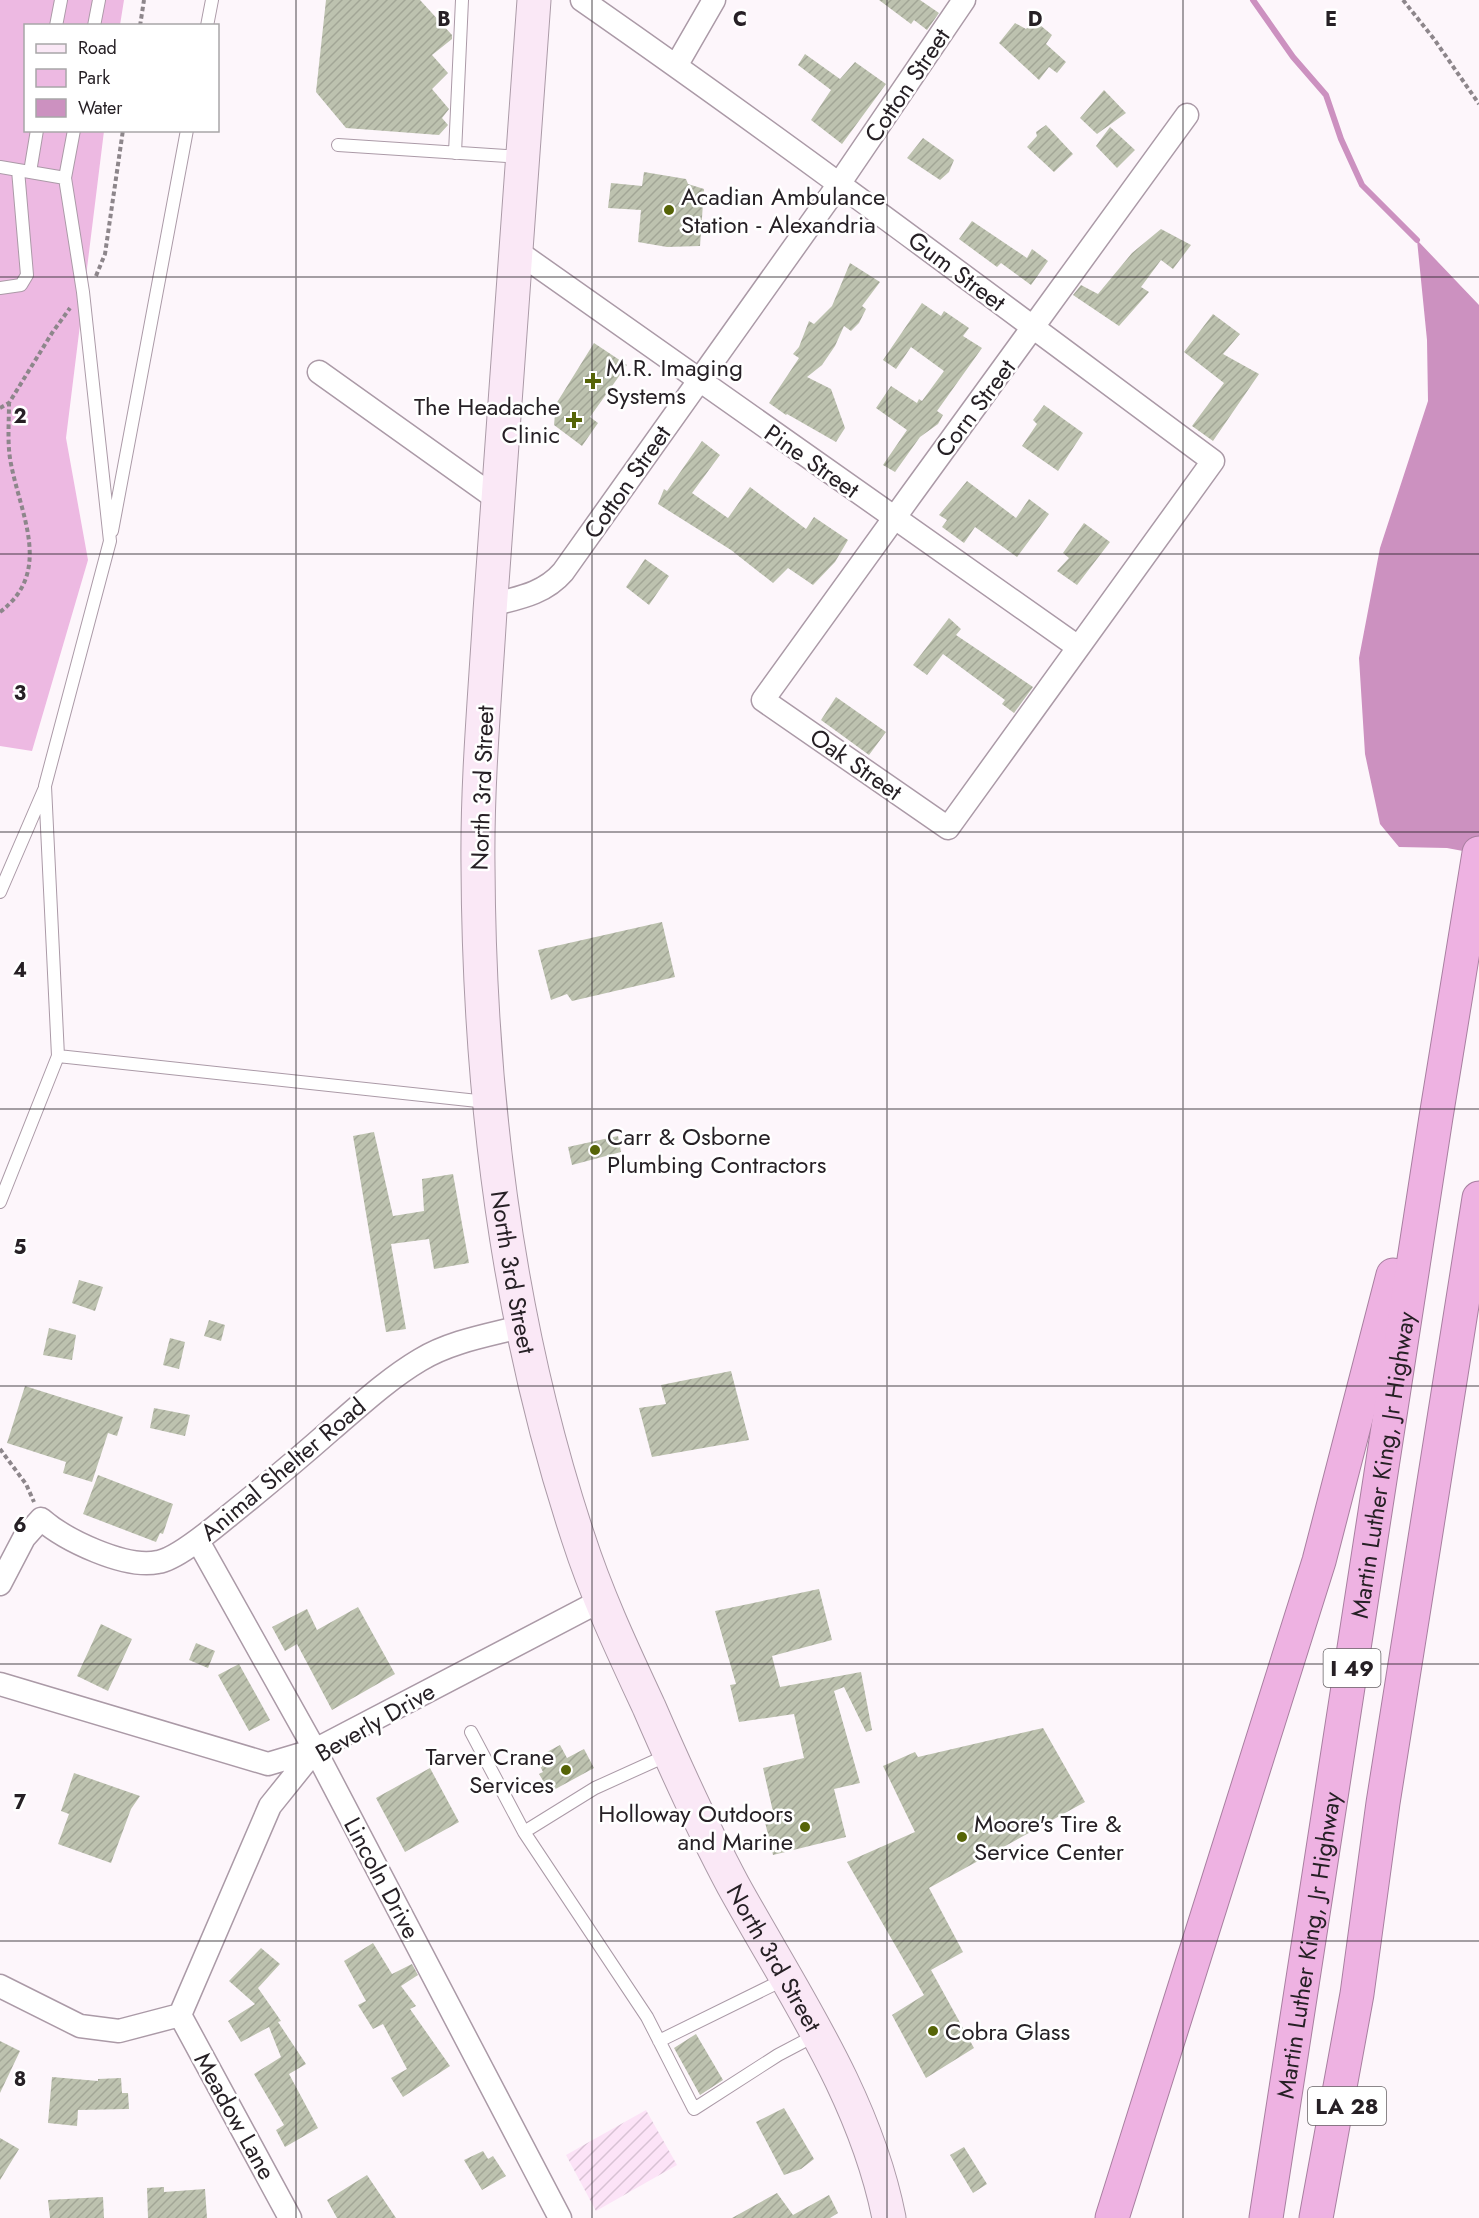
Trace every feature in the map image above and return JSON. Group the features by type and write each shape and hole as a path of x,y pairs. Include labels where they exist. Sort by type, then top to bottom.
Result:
{"highway":[{"name":"Martin Luther King, Jr Highway","path":"1266,2218 1479,853"},
{"path":"1112,2218 1319,1561 1436,1117"},
{"name":"I 49","path":"1316,2218 1357,1995 1383,1803 1479,1198"},
{"name":"LA 28","path":"1338,2218 1357,1995"}],"main road":[{"name":"North 3rd Street","path":"534,0 518,252 497,499 477,861 483,1023 500,1187 524,1326 549,1439 600,1601 730,1879 817,2034 858,2114 874,2158 889,2218"}],"street":[{"name":"Gum Street","path":"582,0 839,184 1213,462 1078,647"},
{"path":"676,66 714,0"},
{"name":"Cotton Street","path":"491,605 533,594 553,584 839,184 964,0"},
{"name":"Corn Street","path":"763,700 1187,115"},
{"name":"Pine Street","path":"518,252 1078,647"},
{"path":"319,372 497,499"},
{"name":"Oak Street","path":"763,700 948,828 1078,647"},
{"name":"Animal Shelter Road","path":"41,1519 58,1534 83,1546 124,1559 158,1563 198,1541 375,1392 421,1359 452,1346 524,1326"},
{"path":"0,1584 24,1538 41,1519"},
{"name":"Lincoln Drive","path":"198,1541 315,1750 560,2218"},
{"name":"Beverly Drive","path":"180,2015 270,1806 315,1750 600,1601"},
{"path":"0,1684 268,1764 315,1750"},
{"path":"0,1986 80,2026 119,2031 180,2015"},
{"name":"Meadow Lane","path":"180,2015 290,2218"}],"lane":[{"path":"56,24 61,0"},
{"path":"94,24 99,0"},
{"path":"207,24 212,0"},
{"path":"455,153 462,0"},
{"path":"0,288 21,285 27,275 24,171 36,132"},
{"path":"74,132 64,178 82,292 110,541"},
{"path":"0,892 45,786 110,541 187,132"},
{"path":"338,145 524,157"},
{"path":"0,167 64,178"},
{"path":"0,1202 58,1056 45,786"},
{"path":"58,1056 491,1103"},
{"path":"471,1732 524,1832 647,2017 694,2109 778,2055 817,2034"},
{"path":"524,1832 594,1788 670,1754"},
{"path":"659,2041 786,1978"}],"path":[{"path":"140,24 144,0"},
{"path":"1403,0 1434,39 1479,104"},
{"path":"0,408 9,403 10,461 28,529 31,564 15,600 0,612"},
{"path":"0,1449 26,1484 41,1519"}],"shaded area":[{"path":"646,2110 677,2165 596,2211 566,2155"}],"green space":[{"path":"0,0 124,0 120,24 24,24 24,132 104,132 66,438 88,560 32,751 0,746"}],"water":[{"path":"1417,240 1479,305 1479,854 1447,848 1399,847 1380,824 1365,754 1359,658 1380,548 1428,401 1427,340"}],"building":[{"path":"326,0 420,0 452,35 452,39 432,55 448,73 432,89 449,109 442,118 448,125 439,135 346,128 316,92"},
{"path":"879,0 920,0 939,13 927,30 914,20 911,24"},
{"path":"1034,20 1052,35 1046,44 1066,62 1057,73 1049,67 1039,80 999,43 1015,23 1026,29"},
{"path":"805,54 840,79 855,62 886,84 842,144 811,120 831,90 798,65"},
{"path":"1104,90 1126,113 1097,134 1080,118"},
{"path":"1046,125 1073,154 1054,172 1027,147 1037,136 1036,132"},
{"path":"1110,127 1135,150 1117,168 1096,146"},
{"path":"923,138 954,160 949,172 940,180 907,158"},
{"name":"Acadian Ambulance Station - Alexandria","path":"644,172 686,179 688,184 704,189 700,246 667,247 638,242 641,210 608,208 611,183 642,186"},
{"path":"972,221 1027,258 1032,249 1048,261 1031,285 1001,263 997,267 959,239"},
{"path":"1161,229 1191,245 1173,269 1161,260 1141,287 1149,292 1119,326 1073,295 1081,285 1098,294 1132,253"},
{"path":"850,263 880,282 862,306 866,309 859,323 851,331 844,326 835,346 822,365 807,377 831,389 845,428 836,442 786,415 769,403 799,358 793,354 799,347 809,321 814,324 832,306"},
{"path":"922,303 941,316 944,311 969,328 963,336 982,348 937,411 943,415 938,424 920,437 895,472 883,465 907,430 876,408 891,386 917,403 919,399 922,401 944,371 911,347 896,369 883,360"},
{"path":"1213,314 1240,334 1223,354 1259,374 1213,441 1192,426 1224,383 1184,352"},
{"name":"M.R. Imaging Systems","path":"594,343 627,365 590,417 598,423 582,446 554,425 556,404"},
{"path":"1044,405 1083,433 1058,471 1022,446 1037,424 1033,420"},
{"path":"702,441 720,455 692,493 728,518 750,487 806,529 814,517 848,540 835,562 813,585 788,568 773,583 731,550 658,504 664,489 667,491"},
{"path":"967,481 1016,518 1029,499 1049,514 1017,557 975,527 964,543 942,527 947,520 939,515"},
{"path":"1084,523 1110,542 1077,585 1057,571 1069,558 1063,553"},
{"path":"645,559 669,576 649,605 626,587"},
{"path":"949,618 961,629 956,635 1033,687 1014,713 1002,704 1005,700 943,654 927,675 913,665"},
{"path":"836,697 886,732 869,755 821,720"},
{"path":"662,922 675,977 572,1001 567,994 551,1000 538,950"},
{"path":"374,1132 393,1216 424,1211 422,1179 453,1174 469,1263 434,1269 429,1239 391,1244 406,1329 386,1332 353,1136"},
{"name":"Carr & Osborne Plumbing Contractors","path":"618,1136 621,1152 572,1165 568,1147"},
{"path":"79,1280 103,1287 95,1311 72,1303"},
{"path":"209,1320 225,1325 221,1341 204,1336"},
{"path":"49,1328 76,1335 72,1360 43,1355"},
{"path":"170,1338 185,1342 179,1369 163,1365"},
{"path":"731,1371 749,1440 652,1457 639,1408 666,1404 661,1385"},
{"path":"25,1386 123,1417 117,1436 108,1433 92,1482 63,1473 66,1462 7,1443"},
{"path":"154,1408 190,1415 185,1436 150,1428"},
{"path":"98,1475 173,1504 163,1534 160,1533 156,1542 83,1514"},
{"path":"819,1589 832,1640 772,1656 780,1687 861,1672 872,1730 866,1732 844,1687 834,1691 860,1783 834,1789 846,1837 773,1855 764,1818 774,1816 763,1768 804,1758 794,1714 739,1722 730,1685 736,1684 715,1611"},
{"path":"358,1607 395,1674 332,1710 297,1644 285,1651 272,1627 307,1609 317,1630"},
{"path":"101,1624 132,1639 108,1691 77,1676"},
{"path":"196,1643 215,1651 208,1668 189,1660"},
{"path":"239,1664 270,1720 249,1731 218,1675"},
{"name":"Moore's Tire & Service Center","path":"1043,1728 1085,1802 929,1888 963,1952 931,1970 974,2048 926,2078 892,2015 924,1995 847,1862 915,1832 883,1766 915,1752 918,1757"},
{"name":"Tarver Crane Services","path":"560,1745 567,1758 584,1749 594,1768 550,1792 539,1774 543,1772 536,1758"},
{"path":"430,1768 459,1822 405,1852 376,1798"},
{"path":"74,1773 140,1796 131,1809 111,1863 58,1844 69,1814 61,1811"},
{"path":"373,1943 392,1974 412,1964 418,1975 401,1986 416,2006 410,2009 450,2066 403,2097 391,2078 407,2069 383,2024 373,2029 358,2005 366,2001 344,1961"},
{"path":"261,1948 280,1964 258,1988 281,2021 278,2022 306,2064 289,2074 318,2128 285,2147 276,2130 284,2125 254,2074 281,2057 269,2027 241,2042 228,2021 255,2004 229,1981"},
{"path":"696,2034 723,2080 700,2095 674,2048"},
{"path":"0,2041 20,2051 0,2093"},
{"path":"52,2077 98,2081 98,2079 121,2078 122,2093 128,2093 129,2109 78,2110 77,2126 48,2123"},
{"path":"784,2108 814,2159 801,2169 784,2175 756,2122"},
{"path":"0,2138 19,2149 0,2180"},
{"path":"964,2147 987,2184 973,2193 950,2155"},
{"path":"483,2151 488,2159 493,2156 506,2176 482,2190 464,2160"},
{"path":"367,2175 396,2218 337,2218 327,2200"},
{"path":"164,2187 164,2192 205,2189 207,2218 148,2218 147,2188"},
{"path":"777,2193 793,2215 829,2195 838,2213 830,2218 732,2218"},
{"path":"103,2197 104,2218 50,2218 48,2200"}],"waterway":[{"path":"1253,0 1293,57 1326,95 1341,139 1362,185 1417,240"}],"place":[{"name":"Acadian Ambulance Station - Alexandria","path":"669,210"},
{"name":"M.R. Imaging Systems","path":"593,381"},
{"name":"The Headache Clinic","path":"574,420"},
{"name":"Carr & Osborne Plumbing Contractors","path":"595,1150"},
{"name":"Tarver Crane Services","path":"566,1770"},
{"name":"Holloway Outdoors and Marine","path":"805,1827"},
{"name":"Moore's Tire & Service Center","path":"962,1837"},
{"name":"Cobra Glass","path":"933,2031"}]}
